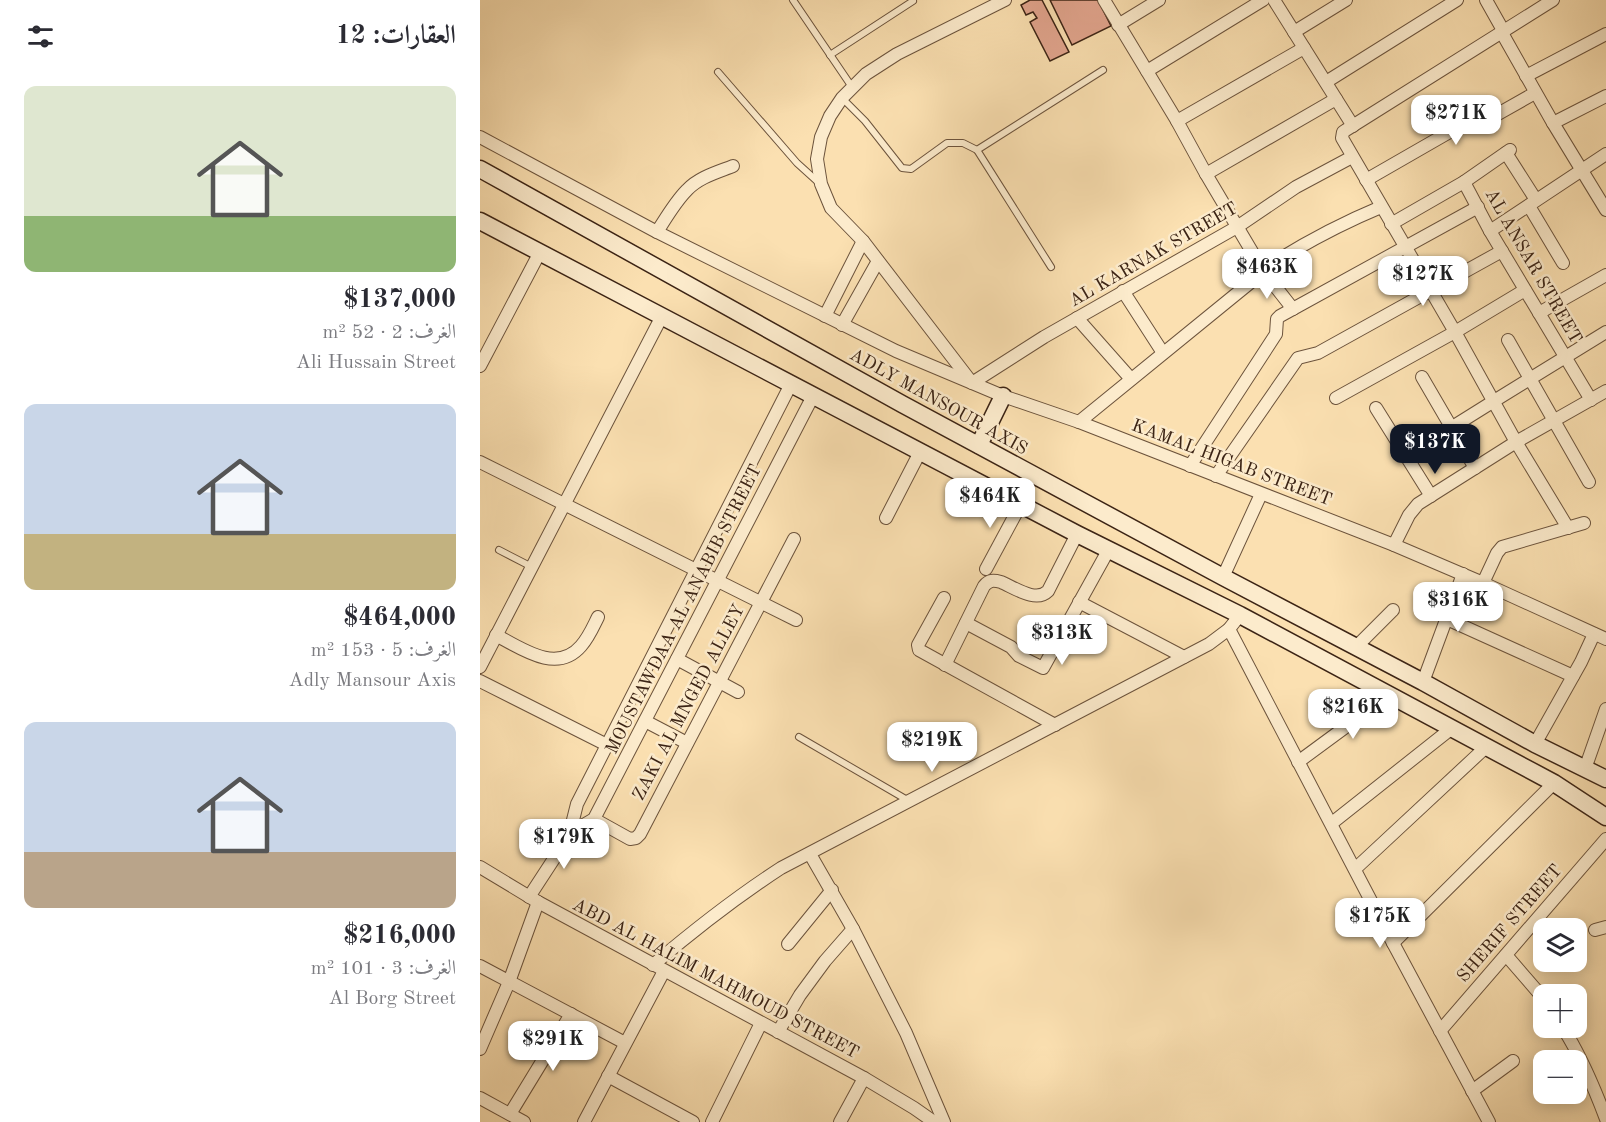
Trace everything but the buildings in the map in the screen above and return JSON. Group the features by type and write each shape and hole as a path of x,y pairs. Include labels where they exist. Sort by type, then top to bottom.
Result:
{"main road":[{"name":"ADLY MANSOUR AXIS","path":"480,169 979,445 1223,577 1424,682 1535,744 1606,779"},
{"path":"480,221 1077,534 1240,615 1602,809"},
{"path":"979,445 1002,396"}],"street":[{"path":"972,383 863,242 831,208 821,184 817,159 821,137 830,116 842,98 866,74 897,54 1005,0"},
{"path":"1104,0 1264,272 1293,309"},
{"path":"1118,25 1159,0"},
{"path":"1147,71 1263,0"},
{"path":"1274,0 1353,126"},
{"path":"1294,32 1346,0"},
{"path":"1326,82 1457,0"},
{"path":"1486,0 1535,93 1606,210"},
{"path":"1553,0 1343,132 1342,138 1516,442 1568,528"},
{"path":"1526,76 1606,34"},
{"path":"1177,121 1304,48"},
{"path":"1366,180 1460,126 1489,119 1535,93"},
{"path":"1553,123 1606,96"},
{"path":"1206,174 1336,99"},
{"name":"KAMAL HIGAB STREET","path":"480,138 657,232 896,351 1002,396 1079,422 1394,545 1600,637"},
{"path":"1391,224 1464,182 1508,152 1563,263"},
{"path":"1490,231 1606,154"},
{"name":"AL KARNAK STREET","path":"972,383 1044,337 1238,227 1296,187 1352,157"},
{"path":"657,232 688,188 702,179 733,166"},
{"name":"AL ANSAR STREET","path":"1464,182 1490,231 1591,400"},
{"path":"1079,422 1278,260 1345,222 1381,207"},
{"path":"1190,465 1276,334 1277,319 1280,316 1478,207"},
{"path":"825,316 863,242"},
{"path":"1216,476 1295,360 1304,355 1318,353 1502,251"},
{"path":"480,366 540,252"},
{"path":"842,325 878,261"},
{"path":"1539,314 1606,275"},
{"path":"1336,398 1525,290"},
{"path":"1123,291 1163,353"},
{"path":"480,667 662,316"},
{"path":"1077,318 1131,379"},
{"path":"1406,456 1606,332"},
{"path":"1508,339 1589,482"},
{"path":"1422,377 1475,468"},
{"name":"MOUSTAWDAA AL ANABIB STREET","path":"480,1049 484,1029 509,982 534,900 574,828 574,812 791,384"},
{"path":"1394,545 1409,514 1419,504 1516,442 1606,391"},
{"name":"MOUSTAWDAA AL ANABIB STREET","path":"594,819 813,396"},
{"path":"1376,408 1431,496"},
{"path":"886,518 920,452"},
{"path":"480,462 796,620"},
{"path":"1223,577 1261,494"},
{"path":"986,569 1021,504"},
{"path":"1483,583 1502,547 1584,523"},
{"path":"945,665 988,581 995,580 1037,597 1044,595 1077,534"},
{"name":"ZAKI AL MNGED ALLEY","path":"594,819 630,839 636,838 794,539"},
{"path":"966,624 1011,647 1019,656 1043,668 1109,549"},
{"path":"1424,682 1463,574"},
{"path":"944,598 918,647 921,651 1055,725"},
{"path":"1079,602 1184,657"},
{"path":"1356,647 1394,610"},
{"path":"584,1122 626,1043 658,968 701,924 781,868 1209,644 1229,629 1240,615"},
{"path":"496,636 542,658 562,658 580,648 598,617"},
{"path":"1447,619 1573,676"},
{"path":"1229,629 1489,1122"},
{"path":"1535,744 1573,676 1600,637"},
{"path":"677,659 738,692"},
{"path":"480,681 607,745"},
{"path":"1298,762 1389,695"},
{"path":"1584,769 1606,709"},
{"path":"645,721 687,743"},
{"path":"1332,823 1452,728"},
{"path":"1355,869 1486,747"},
{"path":"1393,943 1554,783"},
{"path":"574,828 594,819"},
{"name":"SHERIF STREET","path":"1440,1030 1606,839"},
{"path":"810,854 853,928 906,1033 944,1122"},
{"name":"ABD AL HALIM MAHMOUD STREET","path":"480,867 534,900 864,1078 934,1122"},
{"path":"788,944 832,890"},
{"path":"778,1032 812,978 853,928"},
{"path":"1506,955 1533,986"},
{"path":"480,966 626,1043"},
{"path":"480,1098 517,1119 571,1014"},
{"path":"712,1122 761,1023"},
{"path":"1472,1091 1513,1061"},
{"path":"608,1076 693,1122"},
{"path":"1587,1077 1593,1085 1606,1119"},
{"path":"840,1122 864,1078"}],"lane":[{"path":"793,0 852,87"},
{"path":"830,55 913,1"},
{"path":"977,150 1102,70"},
{"path":"718,72 797,163 821,184"},
{"path":"842,98 865,121 902,168 911,169 947,143 963,143 977,150 1051,267"},
{"path":"499,550 532,567"},
{"path":"799,737 910,801"}]}
